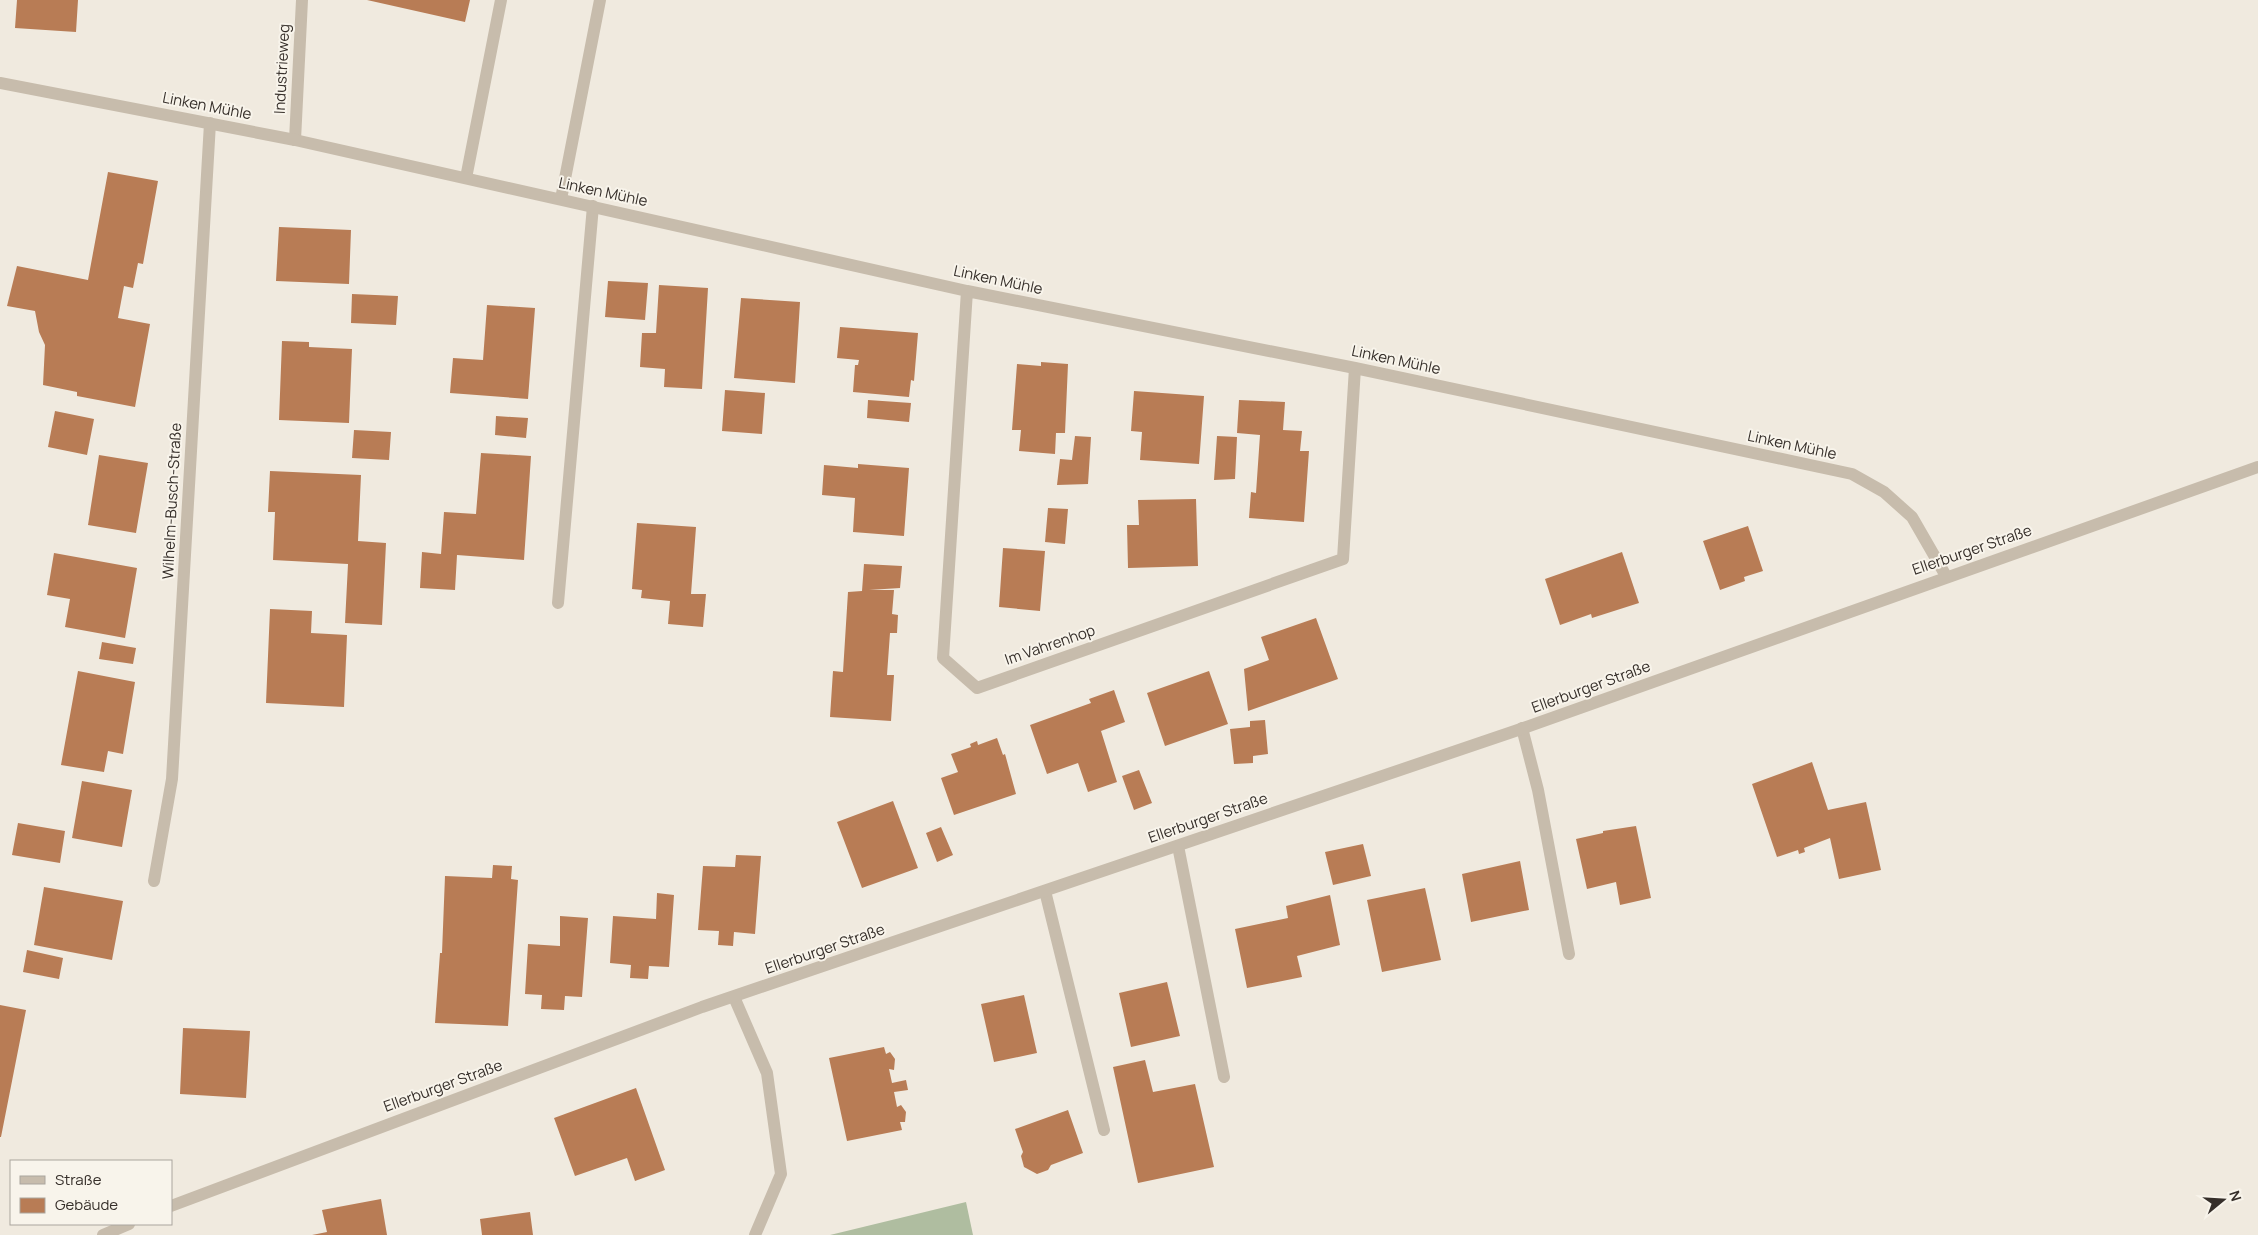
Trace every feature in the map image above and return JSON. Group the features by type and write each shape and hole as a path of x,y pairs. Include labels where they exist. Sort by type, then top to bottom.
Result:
{"street":[{"name":"Industrieweg","path":"295,140 302,0"},
{"path":"466,178 501,0"},
{"path":"561,199 600,0"},
{"name":"Linken Mühle","path":"0,83 295,140 967,291 1355,368 1852,474 1884,492 1912,517 1946,576"},
{"name":"Wilhelm-Busch-Straße","path":"154,880 172,779 210,123"},
{"path":"558,602 593,206"},
{"name":"Im Vahrenhop","path":"967,291 943,658 977,688 1343,559 1355,368"},
{"name":"Ellerburger Straße","path":"172,1206 734,997 1522,728 1946,576 2258,467"},
{"path":"1522,728 1538,790 1569,954"},
{"path":"1178,846 1224,1077"},
{"path":"1045,891 1104,1130"},
{"path":"734,997 768,1073 781,1174 755,1235"},
{"path":"103,1235 127,1225"}],"green space":[{"path":"966,1202 973,1235 830,1235"}],"building":[{"path":"17,0 78,0 76,32 15,28"},
{"path":"367,0 470,0 465,22"},
{"path":"108,172 158,181 143,264 138,263 133,288 124,286 118,318 150,324 135,407 77,396 77,392 43,385 45,345 39,332 35,311 7,306 17,266 88,280"},
{"path":"279,227 351,230 349,284 276,281"},
{"path":"608,281 648,283 645,320 605,317"},
{"path":"659,285 708,288 702,389 664,387 665,369 640,367 642,333 656,333"},
{"path":"352,294 398,296 396,325 351,323"},
{"path":"741,298 800,302 795,383 734,378"},
{"path":"487,305 535,308 528,399 450,393 453,358 483,360"},
{"path":"840,327 918,333 914,381 911,380 909,397 853,392 855,365 858,365 859,360 837,358"},
{"path":"282,341 309,342 309,347 352,349 349,423 279,420"},
{"path":"1041,362 1068,364 1065,433 1056,433 1055,454 1019,451 1021,430 1012,430 1017,364 1041,366"},
{"path":"725,390 765,393 762,434 722,431"},
{"path":"1134,391 1204,396 1199,464 1140,460 1142,432 1131,431"},
{"path":"868,400 911,403 909,422 867,418"},
{"path":"1239,400 1285,402 1283,430 1302,431 1300,451 1309,451 1304,522 1249,518 1251,492 1256,493 1260,435 1237,433"},
{"path":"55,411 94,419 87,455 48,447"},
{"path":"496,416 528,418 526,438 495,435"},
{"path":"354,430 391,432 389,460 352,458"},
{"path":"1075,436 1091,437 1088,484 1057,485 1060,459 1072,460"},
{"path":"1217,436 1237,437 1235,479 1214,480"},
{"path":"481,453 531,456 524,560 457,555 455,590 420,588 422,552 441,554 444,512 476,514"},
{"path":"99,455 148,463 136,533 88,525"},
{"path":"858,464 909,468 904,536 853,532 855,498 822,495 824,465 858,468"},
{"path":"270,471 361,475 358,541 386,543 382,625 345,623 348,564 273,560 275,512 268,512"},
{"path":"1196,499 1198,566 1128,568 1127,525 1139,525 1138,500"},
{"path":"1048,508 1068,509 1065,544 1045,542"},
{"path":"637,523 696,527 691,594 706,594 703,627 668,624 670,601 641,598 642,590 632,589"},
{"path":"1748,526 1763,571 1744,577 1745,581 1720,590 1703,541"},
{"path":"1003,548 1045,551 1040,611 999,607"},
{"path":"1622,552 1639,603 1592,618 1591,614 1560,625 1545,579"},
{"path":"54,553 137,568 125,638 65,627 70,599 47,595"},
{"path":"864,564 902,566 900,588 869,590 894,590 892,614 898,615 897,633 890,633 887,675 894,675 891,721 830,717 833,671 843,672 848,592 862,591"},
{"path":"270,609 312,611 311,633 347,635 344,707 266,703"},
{"path":"1316,618 1338,679 1248,711 1244,669 1269,660 1261,637"},
{"path":"102,642 136,648 133,664 99,659"},
{"path":"78,671 135,682 123,754 108,751 104,772 61,765"},
{"path":"1209,671 1228,724 1165,746 1147,693"},
{"path":"1114,690 1125,722 1101,731 1117,782 1088,792 1078,763 1047,774 1030,725 1091,703 1089,699"},
{"path":"1265,720 1268,754 1253,756 1253,763 1234,764 1230,729 1250,727 1250,721"},
{"path":"997,738 1003,755 1005,754 1016,794 954,815 941,778 958,772 951,754 971,747 970,744 977,741 978,745"},
{"path":"1812,762 1828,810 1866,802 1881,870 1839,879 1830,838 1804,848 1805,852 1799,854 1798,850 1777,857 1752,784"},
{"path":"1139,770 1152,803 1134,810 1122,776"},
{"path":"82,781 132,790 122,847 72,838"},
{"path":"893,801 918,868 862,888 837,822"},
{"path":"18,823 65,831 60,863 12,855"},
{"path":"1636,826 1651,898 1620,905 1616,882 1587,889 1576,839 1603,833 1603,831"},
{"path":"941,827 953,855 937,862 926,833"},
{"path":"1363,844 1371,876 1333,885 1325,852"},
{"path":"736,855 761,856 755,934 734,932 733,946 718,945 719,931 698,930 703,866 735,867"},
{"path":"1520,861 1529,910 1471,922 1462,874"},
{"path":"493,865 512,866 511,879 518,880 508,1026 435,1023 440,953 442,953 445,876 492,878"},
{"path":"44,887 123,901 112,960 34,945"},
{"path":"1425,888 1441,960 1382,972 1367,900"},
{"path":"657,893 674,895 669,967 649,966 648,979 630,978 631,965 610,963 613,916 656,919"},
{"path":"1330,895 1340,945 1297,956 1302,977 1247,988 1235,929 1288,918 1286,906"},
{"path":"560,916 588,918 582,997 565,996 564,1010 541,1009 542,995 525,994 528,944 560,946"},
{"path":"27,950 63,958 59,979 23,972"},
{"path":"1167,982 1180,1036 1131,1047 1119,993"},
{"path":"1024,995 1037,1053 994,1062 981,1004"},
{"path":"0,1005 26,1010 1,1137 0,1137"},
{"path":"183,1028 250,1031 246,1098 180,1094"},
{"path":"884,1047 886,1054 890,1052 895,1059 894,1070 889,1069 892,1083 906,1080 908,1090 894,1092 897,1107 901,1105 906,1112 905,1122 900,1122 902,1130 847,1141 829,1058"},
{"path":"1145,1060 1153,1092 1195,1084 1214,1167 1138,1183 1113,1067"},
{"path":"636,1088 665,1170 635,1181 627,1158 575,1176 554,1118"},
{"path":"1068,1110 1083,1153 1051,1165 1048,1170 1037,1174 1024,1167 1021,1156 1023,1152 1015,1129"},
{"path":"381,1199 387,1235 312,1235 327,1232 322,1210"},
{"path":"530,1212 533,1235 482,1235 480,1219"}]}
